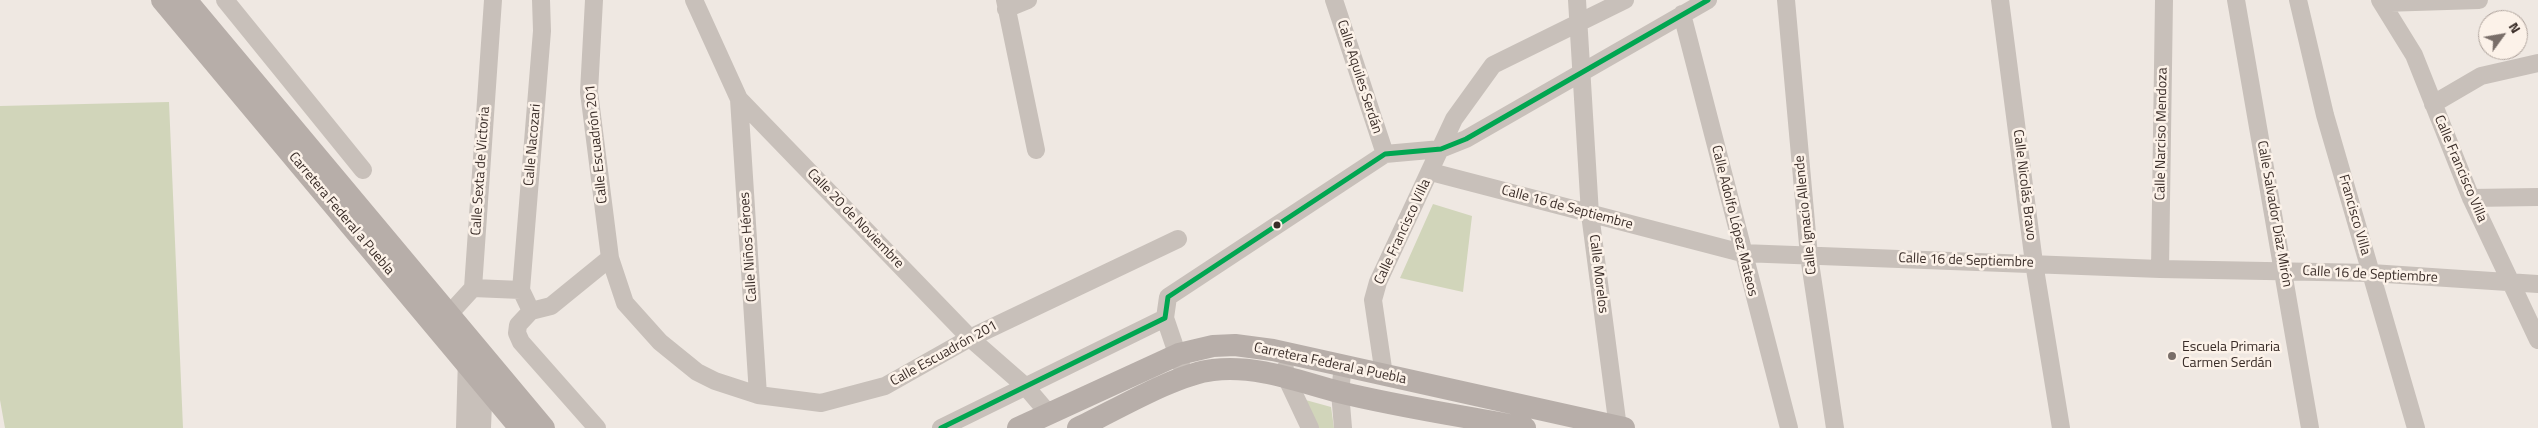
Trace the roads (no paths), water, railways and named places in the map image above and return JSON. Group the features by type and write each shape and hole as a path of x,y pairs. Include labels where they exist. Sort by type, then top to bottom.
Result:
{"main road":[{"name":"Carretera Federal a Puebla","path":"162,0 443,321 471,339 488,361 511,403 520,428"},
{"name":"Carretera Federal a Puebla","path":"186,0 443,321 466,364 483,384 544,428"},
{"name":"Carretera Federal a Puebla","path":"1018,428 1179,354 1213,346 1235,345 1288,353 1620,428"},
{"name":"Carretera Federal a Puebla","path":"1078,428 1184,377 1212,370 1242,370 1285,375 1340,392 1525,428"}],"street":[{"path":"225,0 363,170"},
{"name":"Calle Sexta de Victoria","path":"473,288 493,0"},
{"name":"Calle Nacozari","path":"521,290 541,41 541,0"},
{"name":"Calle Escuadrón 201","path":"594,0 589,92 610,258 625,303 660,342 697,372 715,381 758,395 821,403 885,386 970,338 1178,239"},
{"name":"Calle 20 de Noviembre","path":"694,0 739,98 970,338 1026,387 1048,414"},
{"path":"1028,0 1005,4 1036,150"},
{"name":"Calle Aquiles Serdán","path":"1334,0 1385,154"},
{"name":"Calle Morelos","path":"1577,0 1583,70 1590,214 1620,428"},
{"name":"Calle Francisco Villa","path":"1384,375 1373,300 1378,282 1431,172 1454,119 1493,65 1580,24 1625,0"},
{"path":"1184,377 1179,354 1165,318 1168,296 1385,154 1441,149 1466,139 1583,70 1708,0"},
{"name":"Calle Ignacio Allende","path":"1786,0 1809,256 1835,428"},
{"name":"Calle Nicolás Bravo","path":"2000,0 2034,263 2061,428"},
{"name":"Calle Narciso Mendoza","path":"2160,269 2164,0"},
{"name":"Calle Salvador Díaz Mirón","path":"2236,0 2310,428"},
{"name":"Francisco Villa","path":"2298,0 2325,115 2416,428"},
{"path":"2381,2 2479,0"},
{"name":"Calle Francisco Villa","path":"2381,2 2414,56 2471,198 2538,340"},
{"name":"Calle Adolfo López Mateos","path":"1682,14 1742,253 1789,428"},
{"path":"2433,104 2481,76 2538,63"},
{"name":"Calle Niños Héroes","path":"739,98 758,395"},
{"name":"Calle 16 de Septiembre","path":"1431,172 1742,253 2160,269 2371,273 2510,284 2538,284"},
{"path":"2471,198 2538,197"},
{"path":"597,428 521,342 517,333 518,325 532,311 551,306 610,258"},
{"path":"443,321 473,288 521,290 532,311"},
{"path":"941,428 1165,318"},
{"path":"464,428 466,364 471,339"},
{"path":"1288,353 1285,375 1310,428"},
{"path":"482,428 483,384 488,361"},
{"path":"1342,366 1340,392 1343,428"}],"place":[{"name":"Escuela Primaria Carmen Serdán","path":"2172,356"}]}
